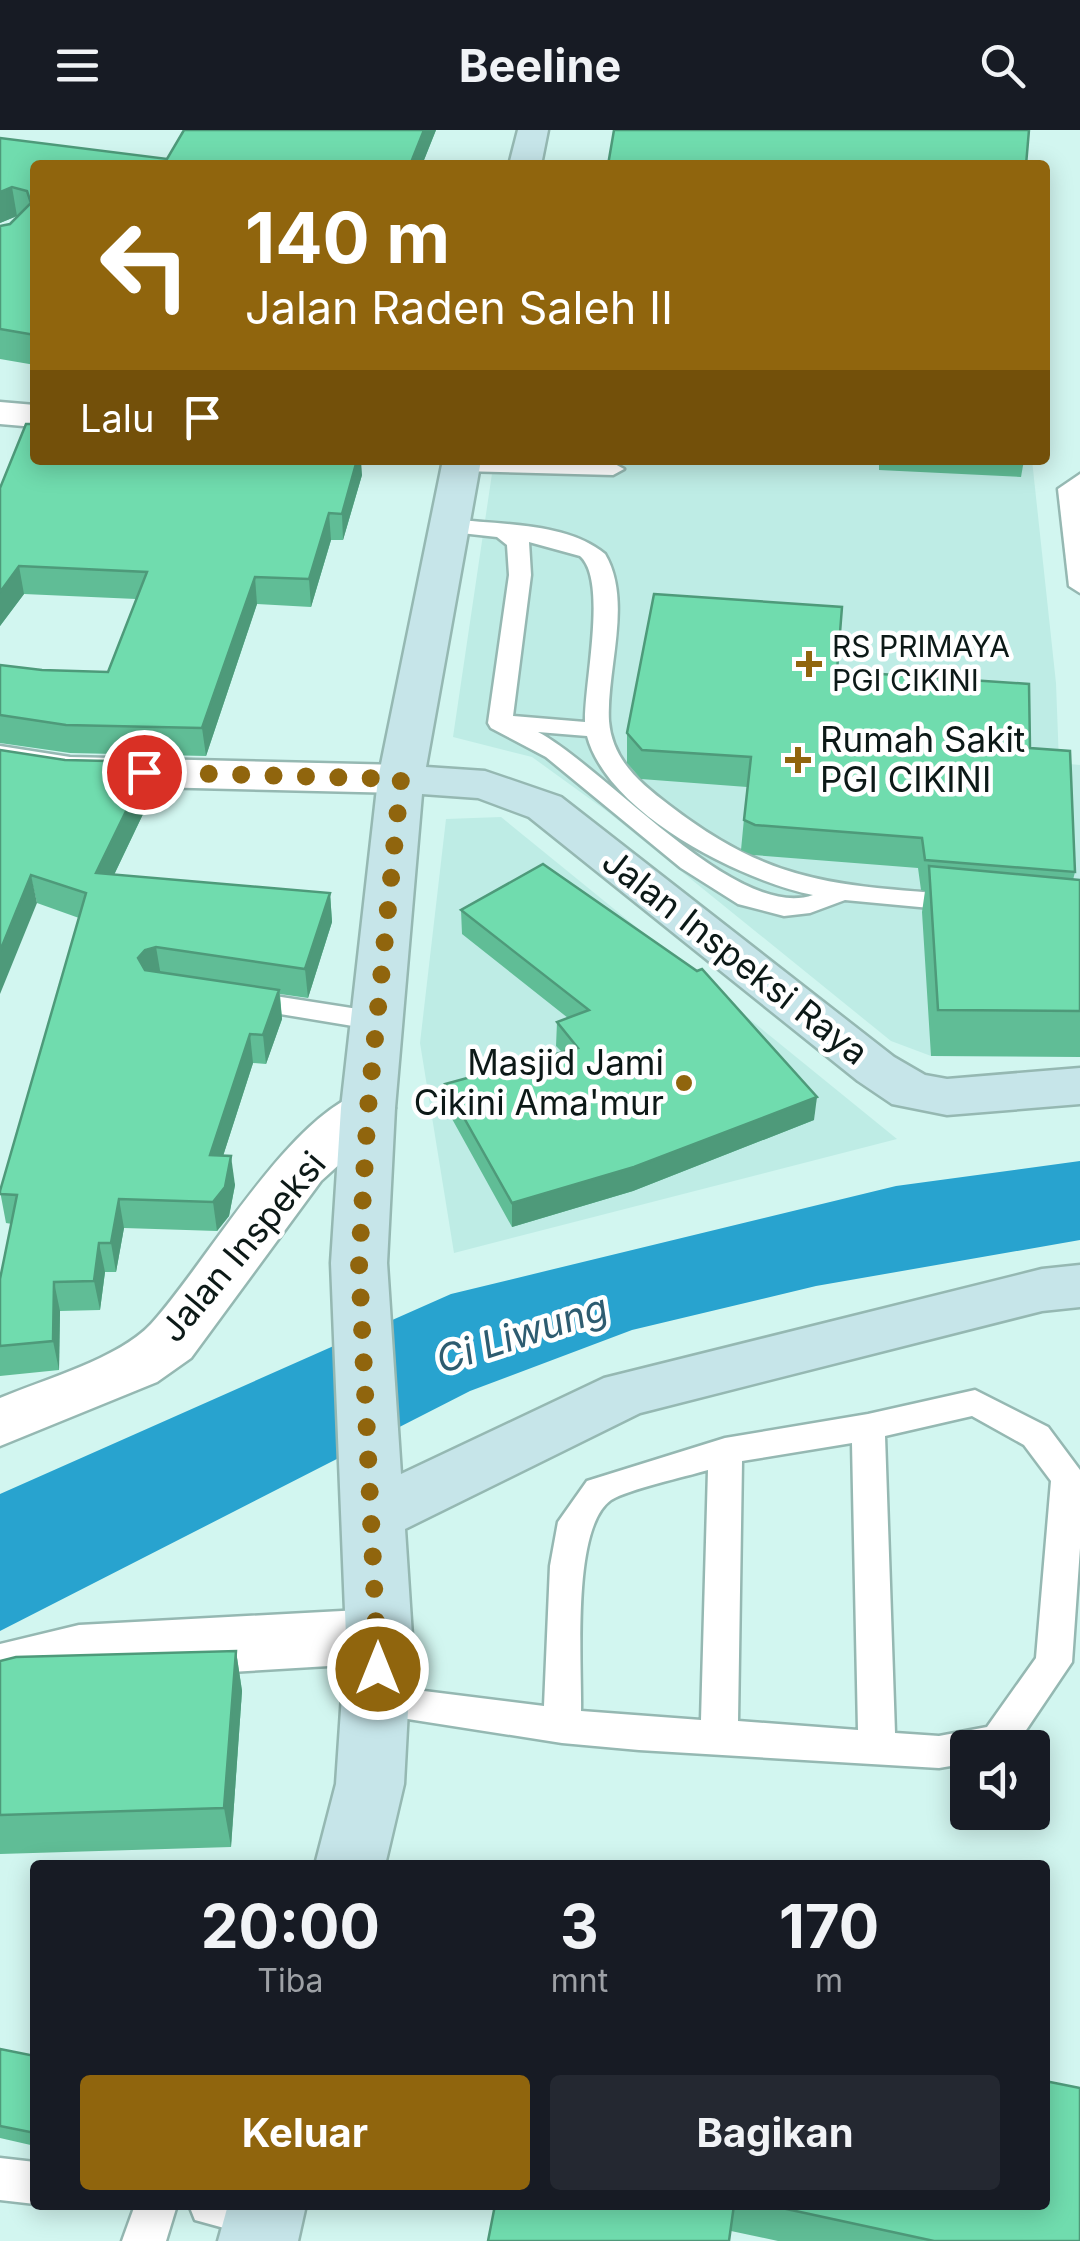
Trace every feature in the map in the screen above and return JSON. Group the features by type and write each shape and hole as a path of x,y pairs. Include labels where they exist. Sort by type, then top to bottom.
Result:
{"main road":[{"path":"526,160 533,130"},
{"path":"351,1860 370,1784 379,1636 359,1263 368,1108 401,779 461,465"},
{"name":"Jalan Inspeksi Raya","path":"401,779 485,784 546,807 876,1069 911,1091 948,1097 1080,1086"},
{"path":"371,1497 624,1394 1042,1290 1080,1286"}],"street":[{"path":"0,413 30,416"},
{"path":"0,760 70,771 401,779"},
{"name":"Jalan Inspeksi","path":"0,1423 136,1366 170,1342 302,1167 368,1108"},
{"path":"0,1672 79,1653 379,1636"}],"lane":[{"path":"512,465 613,469"},
{"path":"1080,480 1069,489 1080,586"},
{"path":"451,526 580,546 596,557 601,571 603,612 597,730 609,762 625,784 710,847 770,875 842,892 980,905"},
{"path":"500,722 520,575 518,542 505,533"},
{"path":"500,722 597,730"},
{"path":"500,722 556,753 680,854 744,896 792,908 825,901 842,892"},
{"path":"212,996 377,1021"},
{"path":"376,1701 562,1727 876,1749 939,1752 998,1741 1054,1662 1068,1479 1036,1436 975,1404 725,1451 599,1491 575,1522 567,1566 562,1727"},
{"path":"868,1427 876,1749"},
{"path":"718,1736 725,1451"},
{"path":"0,2179 30,2182"},
{"path":"144,2241 154,2210"}],"shaded area":[{"name":"Rumah Sakit PGI CIKINI","path":"493,465 1033,465 1056,683 1059,763 1080,765 1080,1057 931,1056 891,1041 608,812 532,757 453,737"},
{"path":"501,817 897,1139 454,1253 420,1043 446,819"}],"water":[{"name":"Ci Liwung","path":"1080,1161 1080,1240 816,1286 632,1330 470,1391 0,1631 0,1494 451,1294 896,1186"}],"building":[{"path":"184,130 424,130 412,160 30,160 30,200 27,191 12,187 0,192 0,138 167,159"},
{"path":"614,130 1029,130 1026,160 609,160"},
{"path":"30,204 30,334 0,329 0,226 10,224"},
{"path":"26,424 30,424 30,465 356,465 342,514 329,513 309,579 255,577 202,728 66,725 0,715 0,665 108,672 147,572 19,566 0,592 0,488"},
{"path":"654,594 842,607 837,671 1029,684 1030,748 1070,751 1075,872 925,860 922,838 755,825 744,820 751,757 642,750 627,733"},
{"path":"0,750 65,760 150,762 96,873 330,893 305,969 156,947 145,950 138,958 145,970 279,990 263,1035 250,1034 210,1155 231,1156 225,1187 213,1202 119,1199 111,1243 99,1243 94,1281 54,1282 53,1341 0,1346 0,1279 17,1195 0,1191 86,893 31,875 0,951"},
{"path":"543,864 697,971 702,969 817,1097 634,1167 512,1203 445,1084 578,1048 557,1022 589,1010 461,910"},
{"path":"929,866 1080,880 1080,1011 938,1010"},
{"path":"236,1651 224,1808 0,1815 0,1661 16,1657"},
{"path":"0,2049 30,2055 30,2132 0,2126"},
{"path":"1050,2082 1080,2088 1080,2241 934,2241 791,2210 1050,2210"},
{"path":"494,2210 733,2210 729,2241 488,2241"}],"place":[{"name":"RS PRIMAYA PGI CIKINI","path":"809,664"},
{"name":"Rumah Sakit PGI CIKINI","path":"798,760"},
{"name":"Masjid Jami Cikini Ama'mur","path":"684,1083"}],"route":[{"path":"144,772 401,779 368,1108 359,1263 372,1476 370,1517 378,1669"}]}
